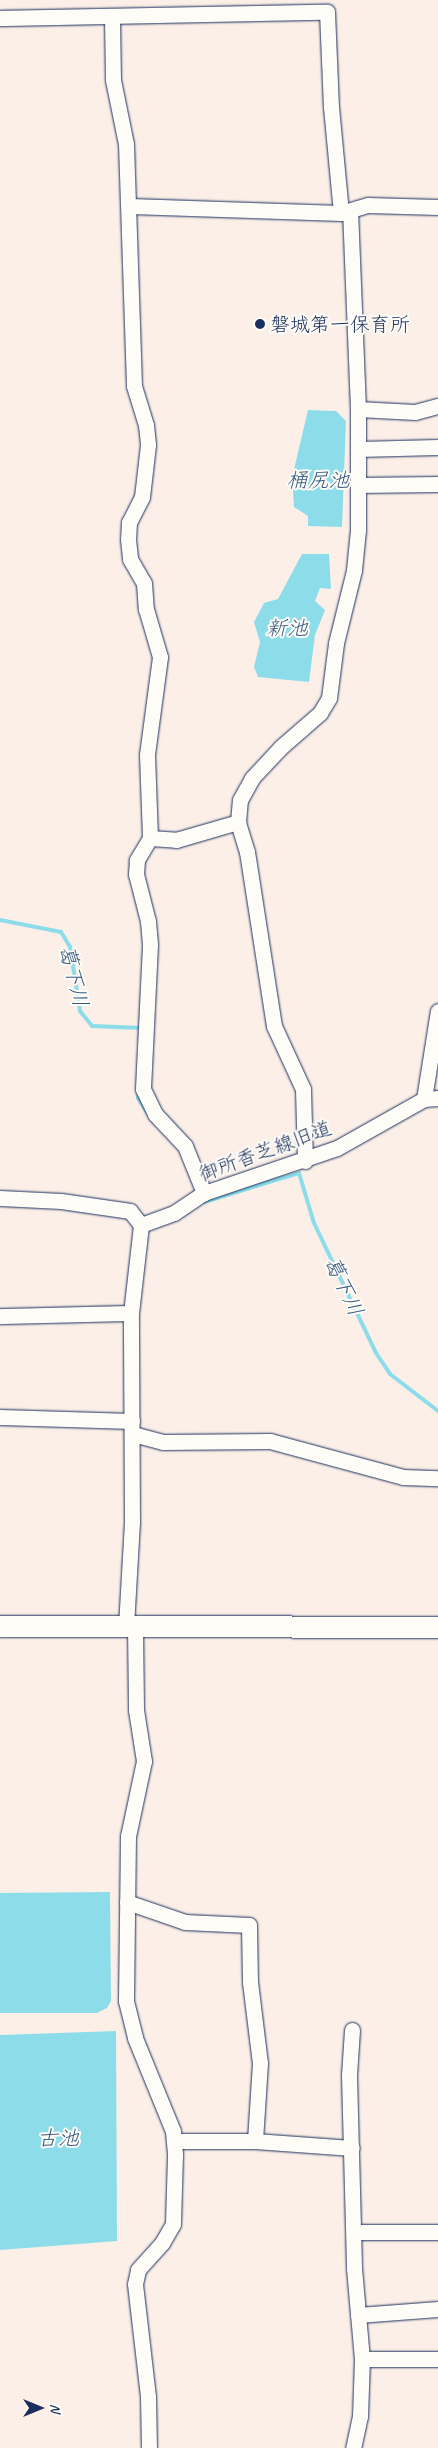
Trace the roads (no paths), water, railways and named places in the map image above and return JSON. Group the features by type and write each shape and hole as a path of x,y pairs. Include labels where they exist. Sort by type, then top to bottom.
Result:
{"street":[{"path":"0,18 327,12 331,108 346,212 358,409 358,485 354,570 336,643 329,698 320,713 281,746 252,778 240,800 238,822 247,852 274,1026 303,1089 305,1161"},
{"path":"112,17 114,80 126,144 130,206 134,386 146,425 148,445 142,498 128,522 128,539 130,559 144,583 146,609 160,656 147,755 150,838 137,860 136,874 150,945 147,1066 143,1089 156,1114 185,1146 204,1193"},
{"path":"130,206 346,212 368,205 438,207"},
{"path":"358,409 415,412 438,406"},
{"path":"358,449 438,447"},
{"path":"358,485 438,484"},
{"path":"150,838 176,840 238,822"},
{"path":"431,1099 438,1011"},
{"name":"御所香芝線旧道","path":"141,1225 174,1213 204,1193 305,1161 337,1148 431,1099"},
{"path":"0,1198 61,1201 130,1211 141,1225 131,1313 132,1523 130,1626 136,1710 144,1761 129,1823 127,1902 128,2014 175,2141 173,2224 162,2243 138,2270 135,2284 148,2397 149,2448"},
{"path":"0,1316 131,1313"},
{"path":"0,1417 132,1428 163,1442 270,1442 296,1446 403,1477 438,1478"},
{"path":"0,1626 438,1626"},
{"path":"127,1902 185,1922 248,1925 250,1982 260,2063 254,2140"},
{"path":"352,2030 349,2075 354,2232 362,2359 360,2416 353,2448"},
{"path":"175,2141 254,2140 352,2148"},
{"path":"354,2232 438,2232"},
{"path":"358,2315 438,2310"},
{"path":"362,2359 438,2358"}],"water":[{"name":"桶尻池","path":"308,410 336,411 346,421 342,527 308,526 308,516 294,507 292,478"},
{"name":"新池","path":"302,554 329,554 331,589 320,588 315,601 325,610 315,635 309,682 258,677 254,667 260,642 254,622 264,603 278,599"},
{"path":"110,1892 111,2001 107,2008 97,2013 0,2013 0,1893"},
{"name":"古池","path":"116,2031 117,2241 0,2250 0,2035"}],"waterway":[{"name":"葛下川","path":"0,920 61,932 70,947 80,1011 92,1026 142,1028"},
{"name":"葛下川","path":"139,1092 138,1098 151,1118"},
{"name":"葛下川","path":"204,1202 299,1173 314,1223 376,1353 390,1374 438,1411"}],"place":[{"name":"磐城第一保育所","path":"260,324"}]}
